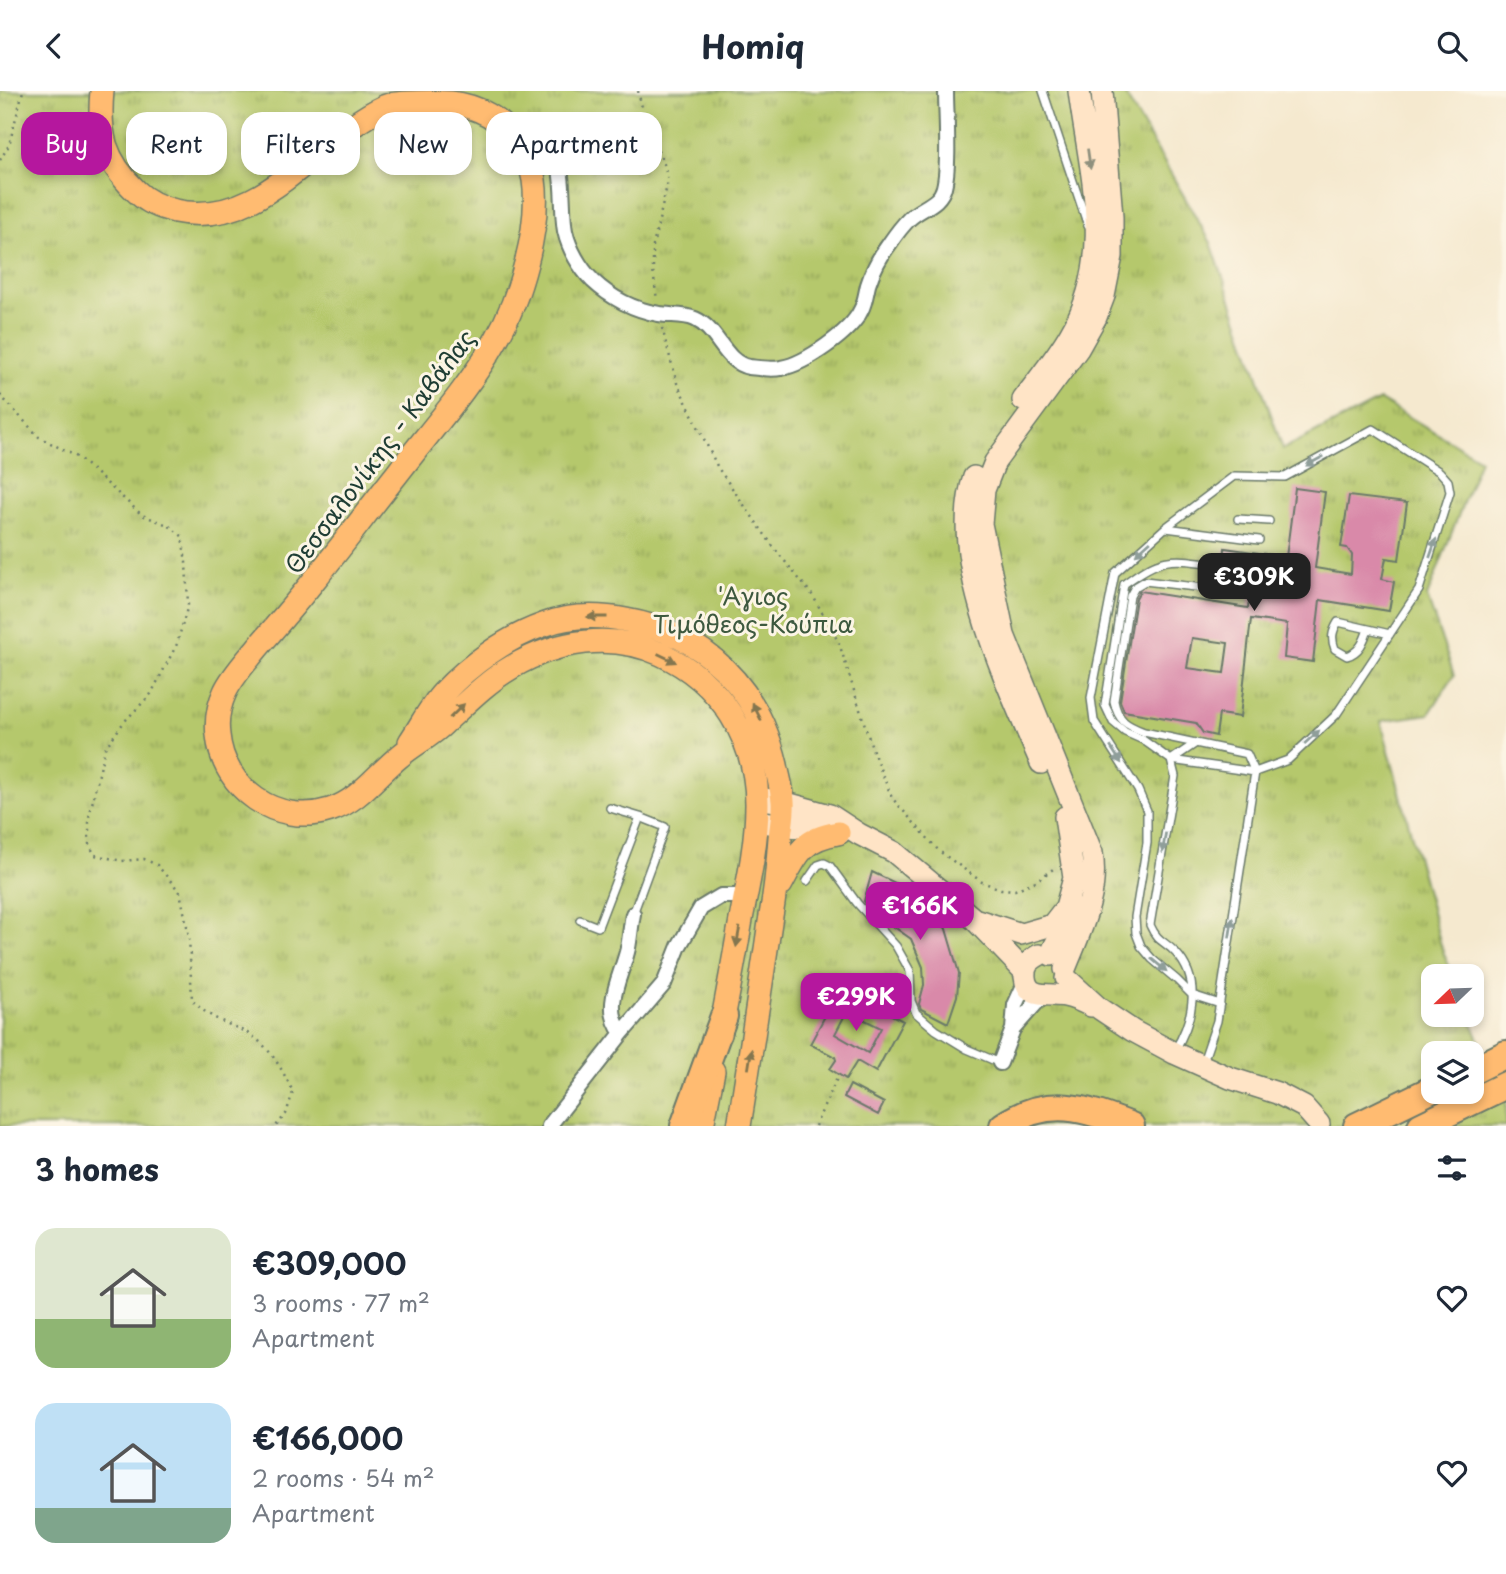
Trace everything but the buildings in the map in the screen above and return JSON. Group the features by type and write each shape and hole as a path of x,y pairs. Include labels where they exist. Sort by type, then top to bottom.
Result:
{"highway":[{"path":"684,1126 724,1016"},
{"path":"1484,1065 1506,1054"},
{"path":"1421,1126 1506,1085"},
{"path":"1433,1126 1506,1085"},
{"path":"1357,1126 1421,1095"},
{"path":"1003,1126 1033,1111 1059,1106 1131,1126"},
{"path":"1023,1126 1041,1121 1069,1126"}],"main road":[{"name":"Θεσσαλονίκης - Καβάλας","path":"102,91 102,138 114,167 141,197 151,203 182,212 202,215 218,213 259,197 366,117 395,102 414,106 453,104 485,113 507,127 528,160 534,179 533,226 516,297 495,343 319,575 231,680 219,709 218,740 228,769 250,796 266,806 284,812 312,814 339,806 355,797 403,753 442,726 475,694 514,666 538,654 578,642 623,641 653,651 684,666 715,692 729,710 748,754 756,809 746,896 702,1126"},
{"name":"Θεσσαλονίκης - Καβάλας","path":"403,753 442,694 491,652 518,636 566,619 609,617 638,622 674,634 708,655 733,677 760,716 771,745 782,812 773,903 738,1126"},
{"path":"773,903 794,859 805,845 813,839 848,834"}],"street":[{"path":"560,175 565,233 584,271 596,283 615,298 645,311 684,315 697,320 715,334 736,363 775,369 788,366 840,335 861,312 873,271 889,243 910,218 931,205 942,194 946,178 946,91"},
{"path":"1013,1029 1037,1002 1054,974 1054,944 1070,924 1079,902 1083,882 1082,855 992,645 974,573 966,520 971,485 982,456 1071,334 1089,293 1097,252 1095,208 1079,91"},
{"path":"984,922 1025,977 1032,992 1043,996 1090,904 1093,890 1092,853 1004,635 981,524 984,490 995,461 1078,349 1104,296 1112,256 1112,228 1102,91"},
{"path":"756,809 782,812 894,852 984,922 1017,943 1054,974 1073,998 1100,1009 1133,1031 1201,1066 1230,1079 1277,1093 1304,1107 1319,1124"},
{"path":"984,922 1027,934 1052,925 1060,916 1066,907 1074,878 1065,817"},
{"path":"549,1126 664,984 679,946 701,908 721,896 746,896"},
{"path":"622,1033 614,1023 612,998 628,947 633,914"},
{"path":"1000,1063 1013,1029 1015,1005 1029,961 1054,974"}],"lane":[{"path":"1043,91 1097,252"},
{"path":"1171,761 1255,772 1288,760 1336,715 1419,590 1450,492 1448,481 1440,472 1373,429 1285,478 1234,476 1166,528 1115,573 1091,698 1094,721 1138,790 1147,811 1147,843 1135,917 1136,933 1141,946 1152,959 1192,995 1220,1003"},
{"path":"1238,519 1269,521"},
{"path":"1245,538 1249,520"},
{"path":"1166,528 1259,540"},
{"path":"1174,1053 1187,1029 1191,1014 1192,995 1188,969 1174,951 1157,939 1150,925 1175,776 1171,761 1143,736 1116,715 1114,701 1130,596 1135,587 1145,581 1212,590 1217,583 1214,564 1172,559 1146,568 1124,584 1105,705 1113,722 1125,732 1143,736 1196,743 1247,754 1255,772 1217,1021 1201,1066"},
{"path":"1368,629 1362,645 1355,653 1347,656 1335,649 1333,630 1338,622 1390,634"},
{"path":"1171,761 1196,743"},
{"path":"610,808 665,827 633,914"},
{"path":"580,920 598,927 640,817"},
{"path":"807,881 818,865 824,863 830,866 857,903 896,946 910,971 911,1001 916,1013 936,1030 967,1049 1000,1063"}],"path":[{"path":"0,160 9,145 23,91"},
{"path":"638,91 647,128 664,164 668,181 652,251 659,314 677,383 718,468 775,549 813,596 839,643 874,754 892,799 939,851 982,882 1001,889 1015,890 1036,881 1062,861"},
{"path":"0,395 38,437 79,458 142,515 169,525 182,536 188,605 177,643 151,694 124,722 105,748 89,817 89,844 94,855 122,861 144,859 157,865 180,892 189,936 192,1000 206,1015 251,1035 281,1068 293,1091 286,1114 276,1126"},
{"path":"815,1126 839,1074"}],"green space":[{"name":"'Αγιος Τιμόθεος-Κούπια","path":"0,91 1123,91 1211,243 1283,449 1380,400 1480,459 1427,597 1454,675 1429,714 1381,721 1448,964 1421,964 1421,1027 1474,1027 1479,1041 1421,1041 1421,1104 1484,1104 1484,1053 1500,1093 1506,1101 1506,1126 0,1126"}]}
